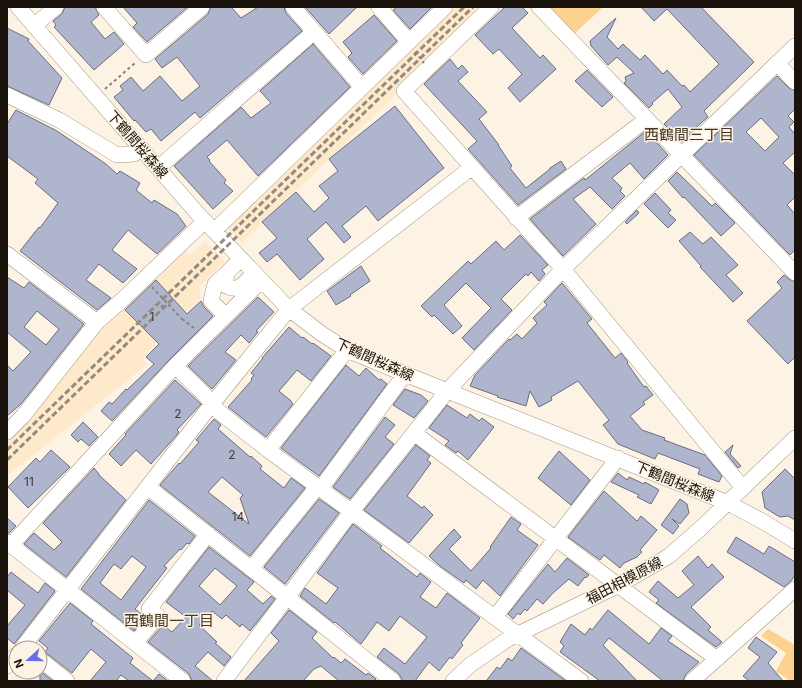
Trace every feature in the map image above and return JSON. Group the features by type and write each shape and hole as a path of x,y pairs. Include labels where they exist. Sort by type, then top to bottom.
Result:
{"street":[{"name":"下鶴間桜森線","path":"18,7 209,226 289,309 322,334 347,350 728,503 795,541"},
{"path":"34,26 56,7"},
{"path":"104,7 146,55 185,12 202,7"},
{"path":"293,7 362,87"},
{"path":"379,7 412,47"},
{"path":"7,432 23,416 97,322 209,226 362,87 412,47 445,7"},
{"path":"491,7 404,92 562,269 743,488"},
{"path":"539,7 795,273"},
{"path":"158,168 314,32"},
{"path":"224,681 288,598 352,511 448,390 562,269 795,46"},
{"path":"777,63 795,82"},
{"path":"8,99 59,120 117,155 134,154 142,150"},
{"path":"516,218 647,119"},
{"path":"29,640 212,404 289,309 471,168"},
{"path":"7,255 97,322"},
{"path":"226,316 211,300 215,284 241,260"},
{"path":"228,271 225,278 226,286 232,289 239,288 257,277"},
{"path":"183,681 9,544 175,366 226,316 257,277"},
{"path":"268,450 347,350"},
{"path":"175,366 218,411 268,450 518,633 581,681"},
{"path":"251,569 319,487 405,374"},
{"path":"414,433 717,659"},
{"name":"福田相模原線","path":"453,681 470,665 518,633 619,585 669,556 728,503 795,438"},
{"path":"495,617 618,458"},
{"path":"148,487 393,681"},
{"path":"135,643 158,616 149,609 208,534"},
{"path":"692,681 795,589"},
{"path":"48,666 67,681"}],"path":[{"path":"412,47 424,62"},
{"path":"103,91 146,55"},
{"path":"152,287 182,319 195,328"},
{"path":"161,307 166,302"}],"shaded area":[{"path":"456,7 486,7 242,243 228,228"},
{"path":"547,7 603,7 573,35"},
{"path":"205,241 225,261 199,287 201,299 157,342 142,359 148,364 7,476 7,441 32,416 101,328 184,248 190,255"},
{"path":"768,629 795,645 795,681 790,681 776,671 786,653 761,636"}],"building":[{"path":"65,7 95,7 99,15 91,22 105,39 114,32 124,44 94,70 54,27 56,25 53,21 62,14"},
{"path":"123,7 188,7 147,42 133,27 137,23"},
{"path":"211,7 231,7 241,18 258,7 284,7 286,13 302,31 200,118 195,112 161,141 151,129 146,132 135,120 134,121 114,97 123,90 120,86 131,77 143,91 160,76 182,101 200,86 177,57 162,68 155,59 208,14"},
{"path":"305,7 357,7 329,34"},
{"path":"397,7 432,7 410,29 393,10"},
{"path":"505,7 522,7 528,13 512,28 540,58 543,55 556,69 520,102 508,88 522,74 499,49 493,54 475,35"},
{"path":"641,7 701,7 754,62 704,111 708,117 682,142 664,124 682,107 668,89 652,103 653,104 649,108 624,83 626,81 625,77 634,73 617,57 608,65 591,46 590,41 616,18 607,37 618,49 623,44 640,60 645,55 663,74 667,70 690,92 719,64 667,9 654,21"},
{"path":"374,15 397,41 363,74 348,57 352,53 343,42"},
{"path":"7,28 29,39 28,41 62,78 49,105 7,86"},
{"path":"313,44 350,87 258,176 227,140 207,157 226,180 224,183 233,191 213,209 174,166 241,107 251,118 271,103 260,91"},
{"path":"450,59 458,69 462,65 468,72 458,81 487,112 479,119 499,145 512,166 510,168 526,188 561,161 566,169 518,205 468,149 477,141 424,84"},
{"path":"587,70 613,97 602,107 575,81"},
{"path":"777,76 789,88 795,91 795,109 788,116 794,122 789,127 795,134 795,152 783,163 795,175 795,197 787,205 795,214 795,250 790,255 694,155","holes":["761,118 779,137 765,151 746,132"]},
{"path":"395,106 444,168 378,221 366,206 342,226 351,237 344,243 326,222 307,239 324,259 300,280 277,254 267,262 259,253 277,238 262,222 296,192 314,212 329,198 319,186 338,171 329,159"},
{"path":"16,110 57,131 106,164 117,174 120,171 140,183 136,190 152,203 154,200 177,214 186,226 157,254 128,230 112,250 137,269 123,283 99,264 86,280 111,298 97,310 20,251 39,227 40,228 58,203 35,183 38,179 7,156 7,124"},
{"path":"646,131 668,155 644,179 630,163 612,178 622,188 620,191 625,196 612,209 590,187 573,199 596,224 563,256 530,219 584,178 585,180"},
{"path":"677,172 712,206 715,203 735,223 721,236 668,181"},
{"path":"655,193 671,210 668,213 676,220 668,228 644,204"},
{"path":"637,210 639,213 627,224 625,222"},
{"path":"690,232 703,244 711,237 738,265 726,275 743,293 733,302 700,267 701,266 679,241"},
{"path":"520,235 548,265 542,270 545,274 539,281 531,272 528,276 526,274 501,299 512,310 474,350 462,338 491,308 466,283 444,305 462,326 453,334 434,315 432,317 421,306 468,261 471,264 496,241 504,250"},
{"path":"361,266 370,281 350,295 351,296 336,305 327,291"},
{"path":"784,275 795,282 795,357 788,364 747,321 782,288 777,282"},
{"path":"7,277 24,288 29,282 84,324 21,404 7,416 7,365 13,371 31,352 7,332","holes":["37,311 59,329 46,345 24,327"]},
{"path":"156,280 187,314 201,301 204,307 213,316 169,360 112,421 101,411 109,402 112,404 126,389 127,390 154,364 146,357 159,344 125,310"},
{"path":"562,283 592,319 587,323 615,358 621,353 644,387 646,386 653,395 643,402 645,404 630,416 642,430 705,455 722,476 719,482 698,474 700,469 658,453 655,459 618,444 603,425 609,420 578,381 551,397 552,400 539,407 530,391 526,406 497,397 498,396 470,386 475,375 509,339 510,340 517,334 522,339 537,323 533,318 547,305 544,302"},
{"path":"258,297 274,312 256,331 258,332 249,343 241,335 225,352 236,360 212,389 188,366"},
{"path":"289,327 302,338 303,337 312,344 313,343 331,356 311,381 297,370 279,391 293,404 266,437 228,407 252,380 251,379 254,375 251,373"},
{"path":"346,365 359,376 366,368 379,380 381,379 387,384 319,476 281,448"},
{"path":"175,380 201,404 177,430 179,432 176,436 151,464 136,450 121,466 109,454 126,435 125,434"},
{"path":"405,389 421,395 428,401 414,418 393,405"},
{"path":"447,405 467,418 470,414 479,421 482,418 494,427 468,460 458,451 456,453 445,445 449,441 429,428"},
{"path":"385,417 395,425 385,437 394,444 350,499 333,487"},
{"path":"214,419 221,425 218,429 250,457 251,456 262,466 260,469 284,488 291,478 305,488 250,556 160,485 199,442 196,440","holes":["222,477 243,495 240,498 249,524 208,492"]},
{"path":"83,422 98,437 89,446 81,439 78,442 71,435"},
{"path":"416,445 430,456 427,460 431,463 407,496 422,508 424,506 433,515 409,543 364,510"},
{"path":"733,445 730,454 741,466 738,468 725,452"},
{"path":"51,450 70,467 28,508 8,487 36,458 40,462"},
{"path":"559,451 590,480 571,505 538,478"},
{"path":"94,468 99,475 126,500 66,577 24,544 34,533 54,550 62,542 43,523"},
{"path":"785,469 795,479 795,520 788,516 780,517 765,508 762,492"},
{"path":"618,473 627,480 629,477 644,484 645,482 659,490 651,504 637,497 639,495 611,482"},
{"path":"604,491 637,521 641,516 657,530 640,550 642,552 637,557 624,563 620,568 604,555 600,560 568,537"},
{"path":"319,499 339,513 285,584 264,567"},
{"path":"680,499 687,504 689,513 680,524 672,519 679,526 673,534 661,525"},
{"path":"149,500 195,536 189,544 187,543 181,550 180,549 164,566 167,568 135,609 145,617 134,631 81,589","holes":["132,556 146,567 121,600 100,583 114,564 121,569"]},
{"path":"511,517 521,524 517,530 538,545 500,596 483,580 476,589 466,580 464,583 429,556 454,529 461,537 449,549 471,571 491,548 490,547"},
{"path":"7,518 16,526 9,533 7,533"},
{"path":"353,524 382,546 380,548 417,577 420,573 431,582 420,597 436,608 447,593 480,618 461,643 463,645 452,659 450,657 439,671 429,662 415,681 403,681 399,674 377,657 384,648 405,664 427,637 400,616 389,631 377,622 361,644 335,622 334,623 300,596 305,588 326,604 338,588 317,573"},
{"path":"736,537 764,554 769,546 795,562 795,575 791,581 784,587 727,552"},
{"path":"209,547 254,582 247,590 263,604 271,596 275,599 250,631 242,624 240,627 226,615 222,619 212,611 199,625 217,642 215,643 231,657 224,666 208,652 195,666 213,681 192,681 189,674 148,642 163,625 172,632 186,617 166,602","holes":["215,568 237,586 220,605 199,586"]},
{"path":"698,556 708,568 712,564 724,577 691,607 711,627 708,630 722,642 716,647 656,603 659,600 649,592 658,581 678,598 694,585 682,571"},
{"path":"567,558 589,575 586,578 585,577 578,586 569,579 543,604 537,599 527,611 525,609 520,615 518,613 513,619 508,614 548,564 555,572"},
{"path":"11,572 38,593 45,583 55,591 17,640 9,640 7,638 7,626 25,605 7,590 7,577"},
{"path":"70,603 93,621 91,624 133,658 130,663 153,681 129,681 121,675 116,681 90,681 106,662 91,649 72,673 48,654 48,640 40,640"},
{"path":"289,610 317,632 312,638 333,658 334,657 341,663 345,659 366,675 368,673 376,679 374,681 339,681 321,666 314,669 303,681 244,681 279,641 271,633"},
{"path":"608,610 649,644 661,628 672,636 668,641 699,662 686,674 683,681 663,681 609,638 603,645 637,681 600,681 560,652 564,646 560,642 571,624 585,635 590,628 592,630"},
{"path":"756,637 777,652 768,663 783,681 749,681 743,676 760,657 748,648"},
{"path":"521,648 566,681 486,681 497,667 500,669 508,658 512,661"},
{"path":"159,674 168,681 153,681"},
{"path":"48,677 53,681 40,681 48,680"}],"railway":[{"path":"7,450 464,7"},
{"path":"7,460 473,7"}],"district":[{"name":"西鶴間三丁目","path":"689,134"},
{"name":"西鶴間一丁目","path":"169,620"}]}
